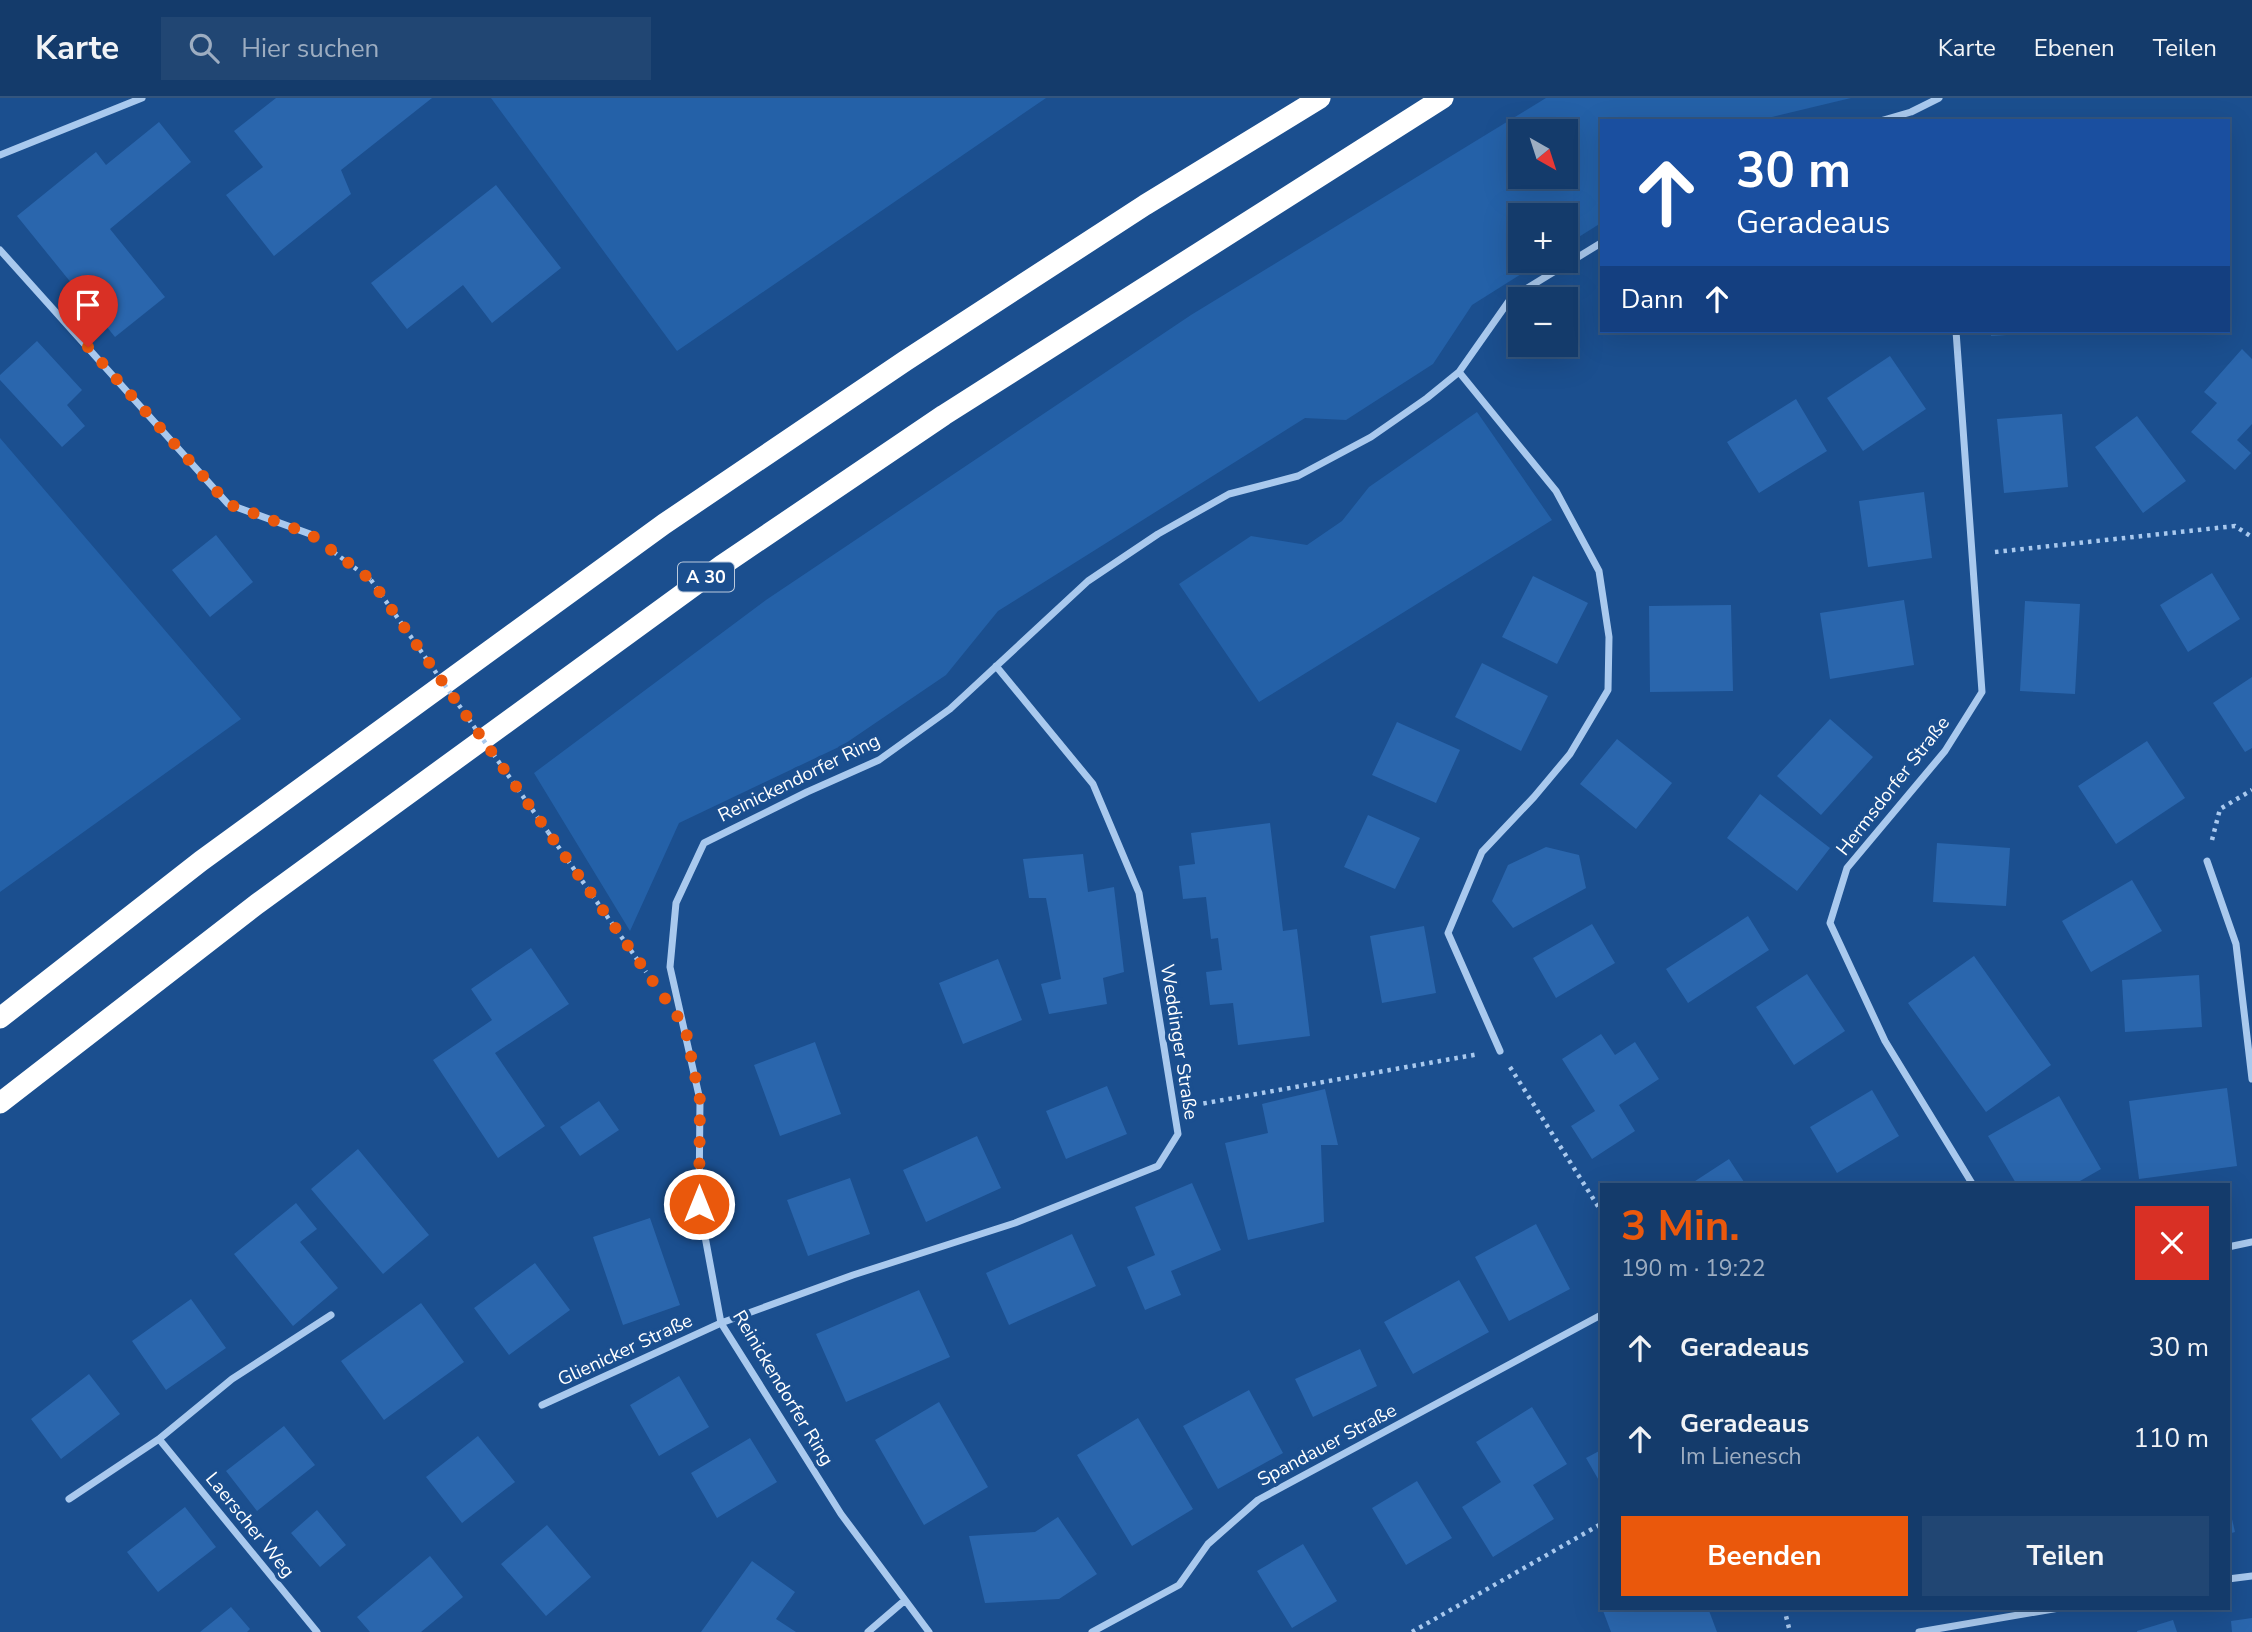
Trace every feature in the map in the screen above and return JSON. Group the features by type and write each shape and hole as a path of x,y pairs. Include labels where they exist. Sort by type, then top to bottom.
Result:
{"highway":[{"path":"0,1018 201,861 664,524 928,346 1145,205 1320,98"},
{"name":"A 30","path":"0,1103 268,895 721,566 944,415 1443,98"}],"street":[{"path":"0,155 142,98"},
{"path":"1887,119 1911,112 1939,98"},
{"name":"Reinickendorfer Ring","path":"929,1632 841,1514 721,1323 699,1204 700,1100 670,967 676,904 704,843 879,760 950,709 1088,581 1158,534 1229,494 1298,475 1371,437 1459,372 1511,298 1600,244"},
{"path":"0,250 228,504 310,534"},
{"name":"Hermsdorfer Straße","path":"1956,333 1982,692 1945,751 1847,868 1830,923 1885,1041 1972,1183"},
{"path":"1459,372 1556,491 1599,570 1609,637 1608,690 1570,754 1482,852 1448,933 1500,1051"},
{"name":"Weddinger Straße","path":"721,1323 853,1275 1015,1223 1158,1166 1178,1133 1139,893 1093,784 996,666"},
{"path":"2207,861 2236,944 2252,1079"},
{"path":"2230,1247 2252,1242"},
{"path":"69,1499 159,1439 232,1379 331,1315"},
{"name":"Spandauer Straße","path":"1092,1632 1179,1585 1208,1545 1258,1500 1600,1316"},
{"name":"Glienicker Straße","path":"542,1405 721,1323"},
{"name":"Laerscher Weg","path":"159,1439 317,1632"},
{"path":"2230,1579 2252,1576"},
{"path":"868,1632 904,1601"},
{"path":"1919,1632 2047,1610"}],"path":[{"path":"1972,555 2235,526 2252,537"},
{"path":"310,534 371,580 647,973"},
{"path":"2207,861 2220,809 2252,790"},
{"path":"1174,1108 1500,1051 1600,1209"},
{"path":"1412,1632 1600,1525"},
{"path":"1784,1610 1790,1632"}],"shaded area":[{"path":"491,98 1046,98 677,351"},
{"path":"1546,98 1851,98 1767,119 1600,119 1600,224 1578,237 1578,203 1508,203 1508,273 1523,273 1472,305 1433,364 1346,420 1305,418 998,611 946,675 843,745 679,823 630,931 534,773 766,600 1191,315 1508,121 1508,189 1578,189 1578,119 1512,119"},
{"path":"1477,412 1552,520 1259,702 1179,584 1251,536 1307,545 1342,521 1369,487"},
{"path":"0,438 241,719 0,892"}],"building":[{"path":"276,98 432,98 341,170 351,194 274,256 226,195 263,167 234,131"},
{"path":"159,122 191,162 110,229 165,297 115,337 17,216 96,152 106,165"},
{"path":"496,185 561,268 492,323 463,285 407,329 371,283"},
{"path":"1991,333 2040,333 1991,336"},
{"path":"37,341 82,390 67,405 85,426 62,447 0,380 0,375"},
{"path":"2242,349 2252,359 2252,424 2237,440 2251,453 2235,470 2191,432 2217,403 2204,392"},
{"path":"1890,356 1926,409 1863,451 1827,398"},
{"path":"1796,399 1827,451 1759,493 1727,442"},
{"path":"2062,414 2068,487 2004,493 1997,419"},
{"path":"2137,416 2186,481 2143,513 2095,447"},
{"path":"1924,492 1932,558 1868,567 1859,501"},
{"path":"216,535 253,582 210,617 172,570"},
{"path":"2212,573 2240,619 2188,652 2160,605"},
{"path":"1533,576 1588,603 1557,664 1502,637"},
{"path":"1904,600 1914,665 1830,679 1820,613"},
{"path":"2025,601 2080,604 2075,694 2020,691"},
{"path":"1731,605 1733,691 1650,692 1649,606"},
{"path":"1482,663 1548,696 1521,751 1455,717"},
{"path":"2252,677 2252,748 2245,752 2213,703"},
{"path":"1830,719 1873,757 1821,815 1777,776"},
{"path":"1397,722 1460,750 1436,803 1372,775"},
{"path":"1617,739 1672,783 1636,829 1580,784"},
{"path":"2147,741 2185,798 2116,844 2078,786"},
{"path":"1760,794 1830,848 1797,891 1727,838"},
{"path":"1368,815 1420,838 1395,889 1344,867"},
{"path":"1270,823 1283,931 1297,929 1310,1036 1238,1045 1233,1003 1210,1005 1206,972 1222,970 1218,938 1211,939 1206,897 1183,899 1179,866 1195,864 1191,833"},
{"path":"1937,843 2010,848 2006,906 1933,902"},
{"path":"1546,847 1579,855 1586,888 1513,928 1492,901 1508,865"},
{"path":"1083,854 1088,892 1114,887 1124,972 1103,978 1107,1004 1049,1014 1041,984 1061,979 1046,898 1029,898 1023,859"},
{"path":"2132,880 2162,931 2091,972 2062,921"},
{"path":"1748,916 1769,950 1688,1003 1666,969"},
{"path":"1592,924 1615,963 1556,998 1533,958"},
{"path":"1424,926 1436,993 1382,1003 1370,936"},
{"path":"531,948 569,1004 495,1053 545,1126 498,1158 433,1060 492,1020 471,989"},
{"path":"1974,956 2051,1065 1986,1112 1908,1003"},
{"path":"998,959 1022,1020 963,1044 939,983"},
{"path":"1807,974 1845,1031 1794,1065 1756,1007"},
{"path":"2199,975 2202,1027 2125,1032 2122,980"},
{"path":"1601,1034 1615,1055 1635,1042 1659,1079 1619,1105 1635,1131 1592,1159 1571,1126 1595,1111 1562,1059"},
{"path":"815,1042 841,1114 780,1136 754,1065"},
{"path":"1107,1086 1127,1134 1066,1159 1046,1111"},
{"path":"2227,1088 2237,1166 2139,1179 2129,1101"},
{"path":"1325,1089 1338,1145 1321,1145 1324,1222 1248,1240 1225,1143 1268,1133 1262,1104"},
{"path":"1872,1090 1899,1136 1837,1173 1810,1127"},
{"path":"2059,1096 2101,1169 2076,1183 2016,1183 1988,1136"},
{"path":"599,1101 619,1130 580,1156 560,1127"},
{"path":"977,1136 1001,1188 926,1222 903,1170"},
{"path":"358,1149 429,1235 383,1274 311,1189"},
{"path":"1729,1159 1745,1183 1692,1183"},
{"path":"850,1178 870,1234 808,1256 787,1200"},
{"path":"1192,1183 1221,1250 1171,1271 1181,1295 1145,1310 1127,1267 1155,1255 1135,1207"},
{"path":"296,1203 317,1229 300,1242 338,1288 293,1326 234,1254"},
{"path":"650,1218 680,1305 623,1325 593,1237"},
{"path":"1536,1224 1570,1289 1509,1321 1475,1257"},
{"path":"1072,1234 1096,1286 1009,1325 986,1273"},
{"path":"535,1263 570,1310 509,1355 474,1308"},
{"path":"1459,1280 1489,1332 1413,1374 1384,1322"},
{"path":"919,1290 950,1357 846,1402 816,1334"},
{"path":"191,1299 226,1348 166,1390 132,1341"},
{"path":"421,1303 464,1362 384,1420 341,1361"},
{"path":"1360,1349 1377,1386 1313,1417 1295,1379"},
{"path":"89,1374 120,1414 61,1459 31,1419"},
{"path":"679,1376 709,1427 659,1456 630,1405"},
{"path":"1249,1390 1283,1453 1218,1489 1183,1426"},
{"path":"939,1402 988,1487 924,1525 875,1440"},
{"path":"1532,1407 1567,1464 1533,1485 1554,1519 1493,1557 1462,1507 1501,1482 1476,1442"},
{"path":"1138,1418 1193,1509 1132,1546 1077,1455"},
{"path":"284,1426 315,1465 257,1511 226,1471"},
{"path":"478,1436 515,1482 462,1523 426,1477"},
{"path":"750,1438 777,1482 717,1518 691,1473"},
{"path":"1600,1451 1600,1482 1586,1458"},
{"path":"1417,1481 1452,1538 1406,1565 1372,1508"},
{"path":"185,1507 216,1547 158,1592 127,1552"},
{"path":"317,1510 346,1545 320,1567 291,1533"},
{"path":"2230,1511 2235,1532 2230,1533"},
{"path":"1058,1517 1097,1574 1059,1599 985,1603 969,1536 1035,1532"},
{"path":"547,1525 591,1577 546,1616 501,1564"},
{"path":"1303,1544 1337,1601 1292,1628 1257,1571"},
{"path":"430,1556 463,1597 421,1632 370,1632 357,1617"},
{"path":"752,1561 795,1592 776,1619 796,1632 701,1632"},
{"path":"231,1607 250,1629 247,1632 200,1632"},
{"path":"1603,1610 1709,1610 1717,1632 1611,1632"},
{"path":"2252,1618 2252,1632 2232,1632 2231,1621"},
{"path":"2173,1620 2177,1632 2137,1632 2137,1631"}],"route":[{"path":"88,347 228,504 310,534 371,580 685,1027 700,1100 699,1204"}]}
